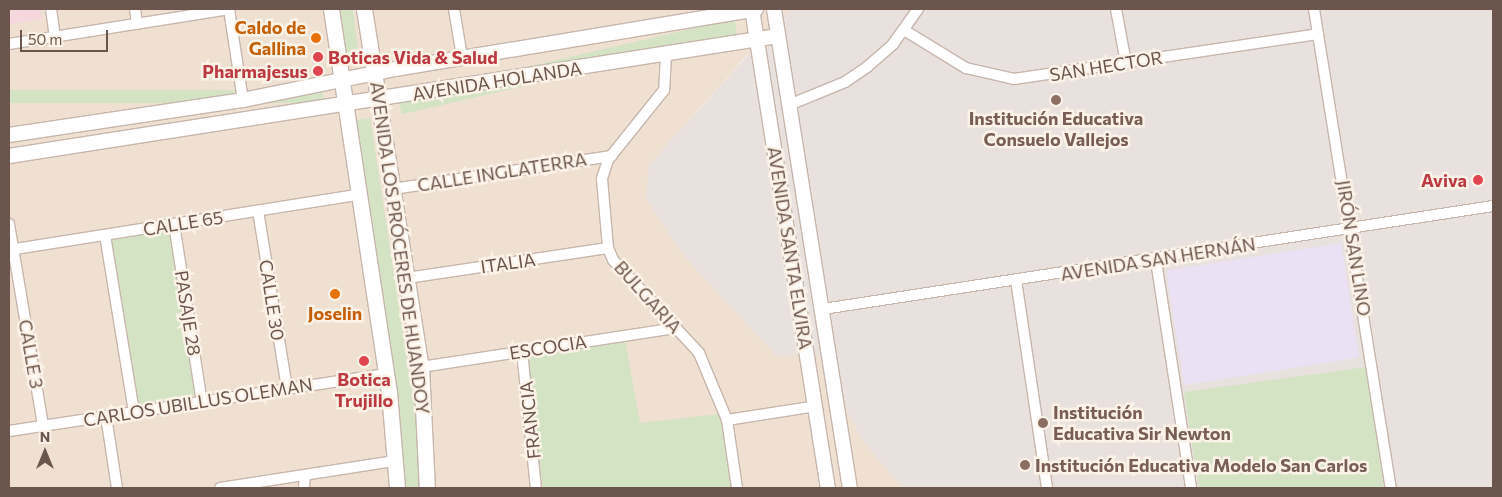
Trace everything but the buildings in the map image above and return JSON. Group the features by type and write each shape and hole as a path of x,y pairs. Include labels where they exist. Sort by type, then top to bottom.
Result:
{"main road":[{"name":"AVENIDA LOS PRÓCERES DE HUANDOY","path":"330,9 347,107 358,196 386,374 397,488"},
{"name":"AVENIDA LOS PRÓCERES DE HUANDOY","path":"364,9 421,367 428,488"}],"street":[{"path":"51,9 55,36"},
{"path":"135,9 138,24"},
{"path":"9,44 229,9 243,100"},
{"path":"454,9 462,57"},
{"name":"AVENIDA HOLANDA","path":"9,135 243,100 462,57 753,9"},
{"name":"AVENIDA SANTA ELVIRA","path":"753,9 756,40 828,488"},
{"name":"AVENIDA SANTA ELVIRA","path":"774,9 850,488"},
{"path":"789,105 845,82 886,50 904,30 918,9"},
{"path":"1116,9 1126,63"},
{"name":"JIRÓN SAN LINO","path":"1314,9 1351,229 1391,488"},
{"name":"SAN HECTOR","path":"904,30 966,68 997,78 1030,78 1318,34"},
{"name":"AVENIDA HOLANDA","path":"9,156 347,107 378,100 666,56 778,36"},
{"name":"BULGARIA","path":"666,56 664,90 612,156 602,179 608,248 613,260 699,353 727,420 736,488"},
{"name":"CALLE INGLATERRA","path":"393,189 612,156"},
{"name":"CALLE 65","path":"11,249 358,196"},
{"name":"AVENIDA SAN HERNÁN","path":"823,309 1156,260 1493,206"},
{"name":"CALLE 30","path":"258,211 287,389"},
{"name":"CALLE 3","path":"9,224 11,249 43,426"},
{"name":"PASAJE 28","path":"174,224 202,402"},
{"path":"105,235 134,412"},
{"name":"ITALIA","path":"407,278 608,248"},
{"path":"1156,260 1191,488"},
{"path":"1016,280 1047,488"},
{"name":"ESCOCIA","path":"421,367 675,328"},
{"path":"807,349 828,346"},
{"name":"FRANCIA","path":"522,351 536,488"},
{"name":"CARLOS UBILLUS OLEMAN","path":"9,431 386,374"},
{"path":"727,420 816,406"},
{"path":"106,416 118,488"},
{"path":"220,488 395,461"},
{"path":"304,488 305,475"}],"shaded area":[{"path":"9,9 791,9 766,44 747,55 649,165 818,354 861,439 903,488 9,488"},
{"path":"9,9 40,9 42,19 9,24"},
{"path":"791,9 1493,9 1493,488 903,488 861,439 818,354 776,356 679,250 646,198 649,165 748,55 766,44"},
{"path":"1341,243 1359,358 1184,385 1166,271"}],"green space":[{"path":"335,9 353,9 359,58 343,61"},
{"path":"734,19 738,37 402,114 398,97"},
{"path":"9,90 323,90 323,103 9,103"},
{"path":"370,118 419,436 421,488 405,488 352,121"},
{"path":"171,229 197,395 138,404 112,238"},
{"path":"625,340 640,423 721,414 731,488 543,488 525,353"},
{"path":"1367,367 1384,488 1199,488 1184,392"}],"place":[{"name":"Caldo de Gallina","path":"316,38"},
{"name":"Boticas Vida & Salud","path":"318,57"},
{"name":"Pharmajesus","path":"318,71"},
{"name":"Institución Educativa Consuelo Vallejos","path":"1056,100"},
{"name":"Aviva","path":"1478,180"},
{"name":"Joselin","path":"335,294"},
{"name":"Botica Trujillo","path":"364,361"},
{"name":"Institución Educativa Sir Newton","path":"1043,423"},
{"name":"Institución Educativa Modelo San Carlos","path":"1025,465"}]}
